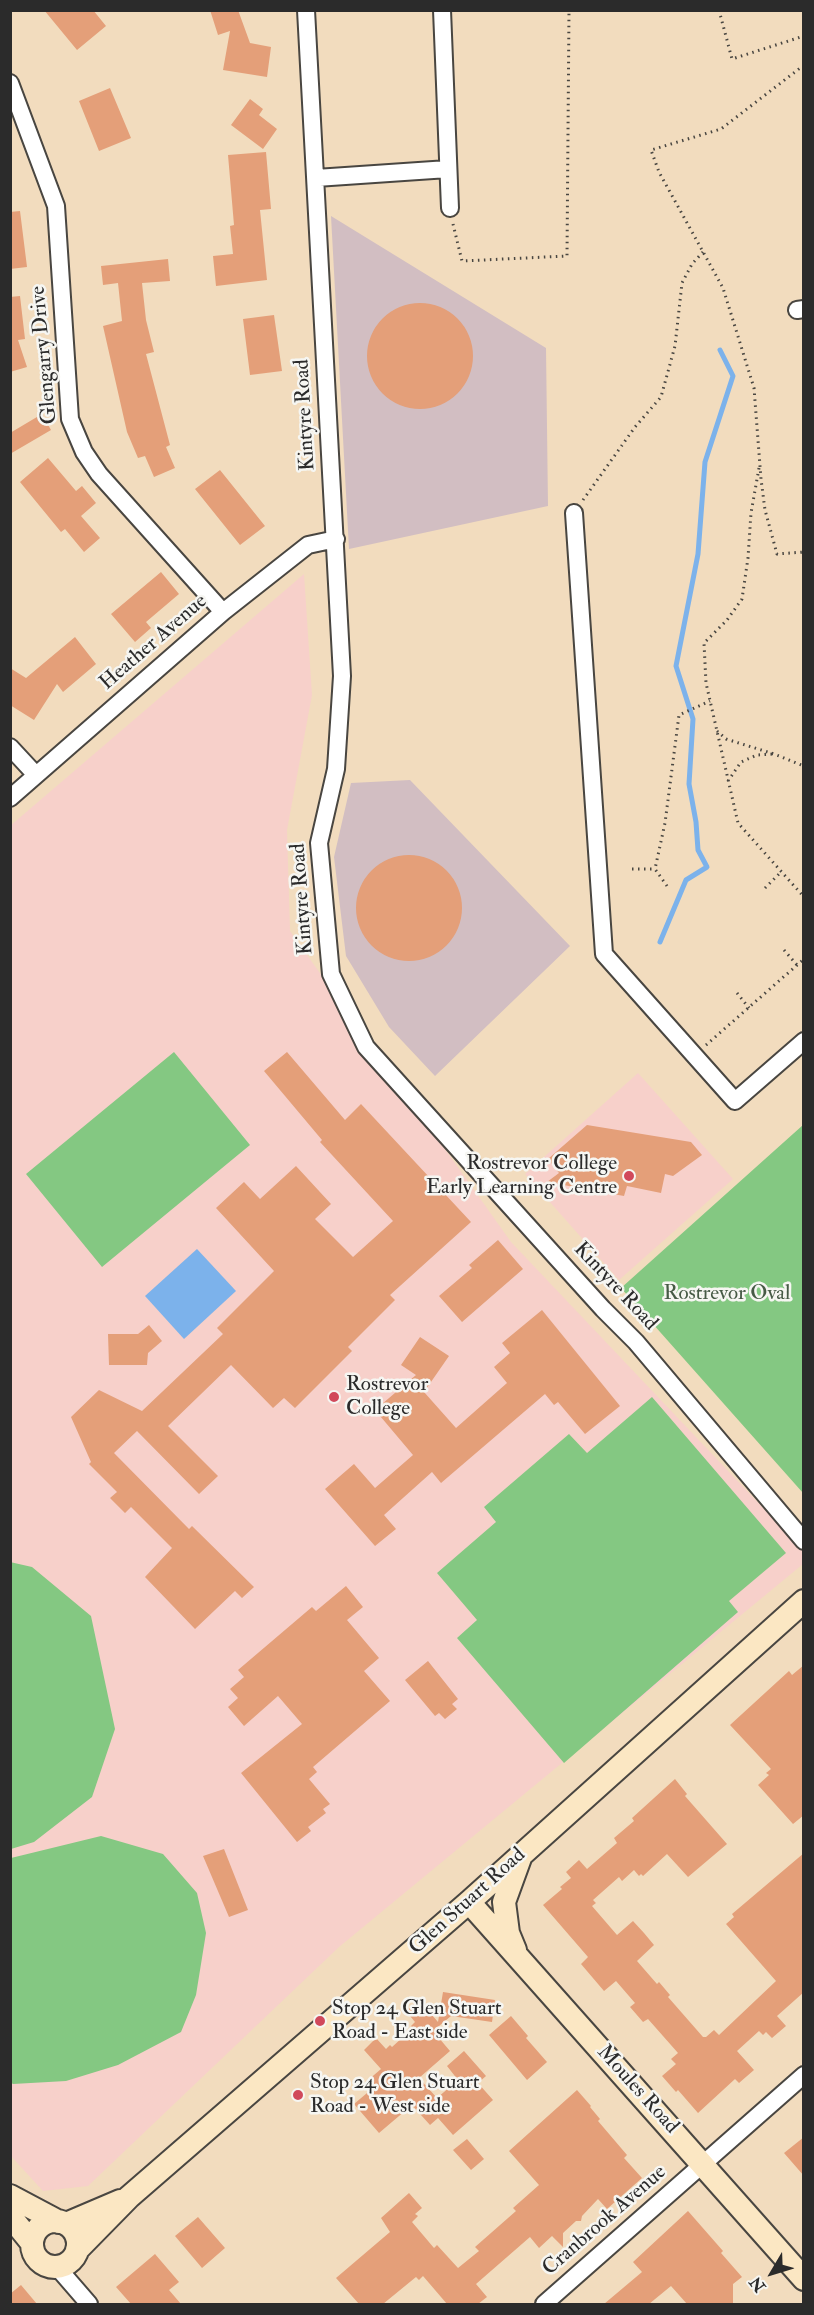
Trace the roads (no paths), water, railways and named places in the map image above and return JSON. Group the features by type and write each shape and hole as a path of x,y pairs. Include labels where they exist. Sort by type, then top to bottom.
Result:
{"main road":[{"name":"Glen Stuart Road","path":"77,2250 129,2198 470,1902 804,1601"},
{"path":"518,1957 508,1933 504,1902 520,1856"},
{"name":"Moules Road","path":"470,1902 804,2279"},
{"path":"10,2196 62,2223 76,2235 77,2250 70,2262 57,2267 42,2263 33,2251 36,2231 41,2226 53,2222 62,2223"},
{"name":"Glen Stuart Road","path":"62,2223 129,2198"},
{"path":"10,2216 33,2243"}],"street":[{"name":"Kintyre Road","path":"306,10 342,676 336,769 319,843 331,974 366,1047 603,1309 636,1342 804,1541"},
{"path":"442,10 450,208"},
{"name":"Glengarry Drive","path":"10,83 56,206 70,419 84,452 99,474 223,612"},
{"path":"315,178 448,169"},
{"path":"574,513 604,954 735,1101 804,1041"},
{"name":"Heather Avenue","path":"10,798 223,612 308,545 336,539"},
{"path":"10,747 36,775"},
{"name":"Cranbrook Avenue","path":"544,2304 804,2075"},
{"path":"57,2267 89,2304"}],"water":[{"path":"197,1249 236,1291 184,1339 145,1296"}],"waterway":[{"path":"660,942 686,880 707,867 698,850 696,822 689,784 693,719 676,666 698,554 705,462 733,376 720,350"}],"place":[{"name":"Rostrevor College Early Learning Centre","path":"629,1176"},
{"name":"Rostrevor College","path":"334,1397"},
{"name":"Stop 24 Glen Stuart Road - East side","path":"320,2021"},
{"name":"Stop 24 Glen Stuart Road - West side","path":"298,2095"}],"park label":[{"name":"Rostrevor Oval","path":"727,1294"}]}
